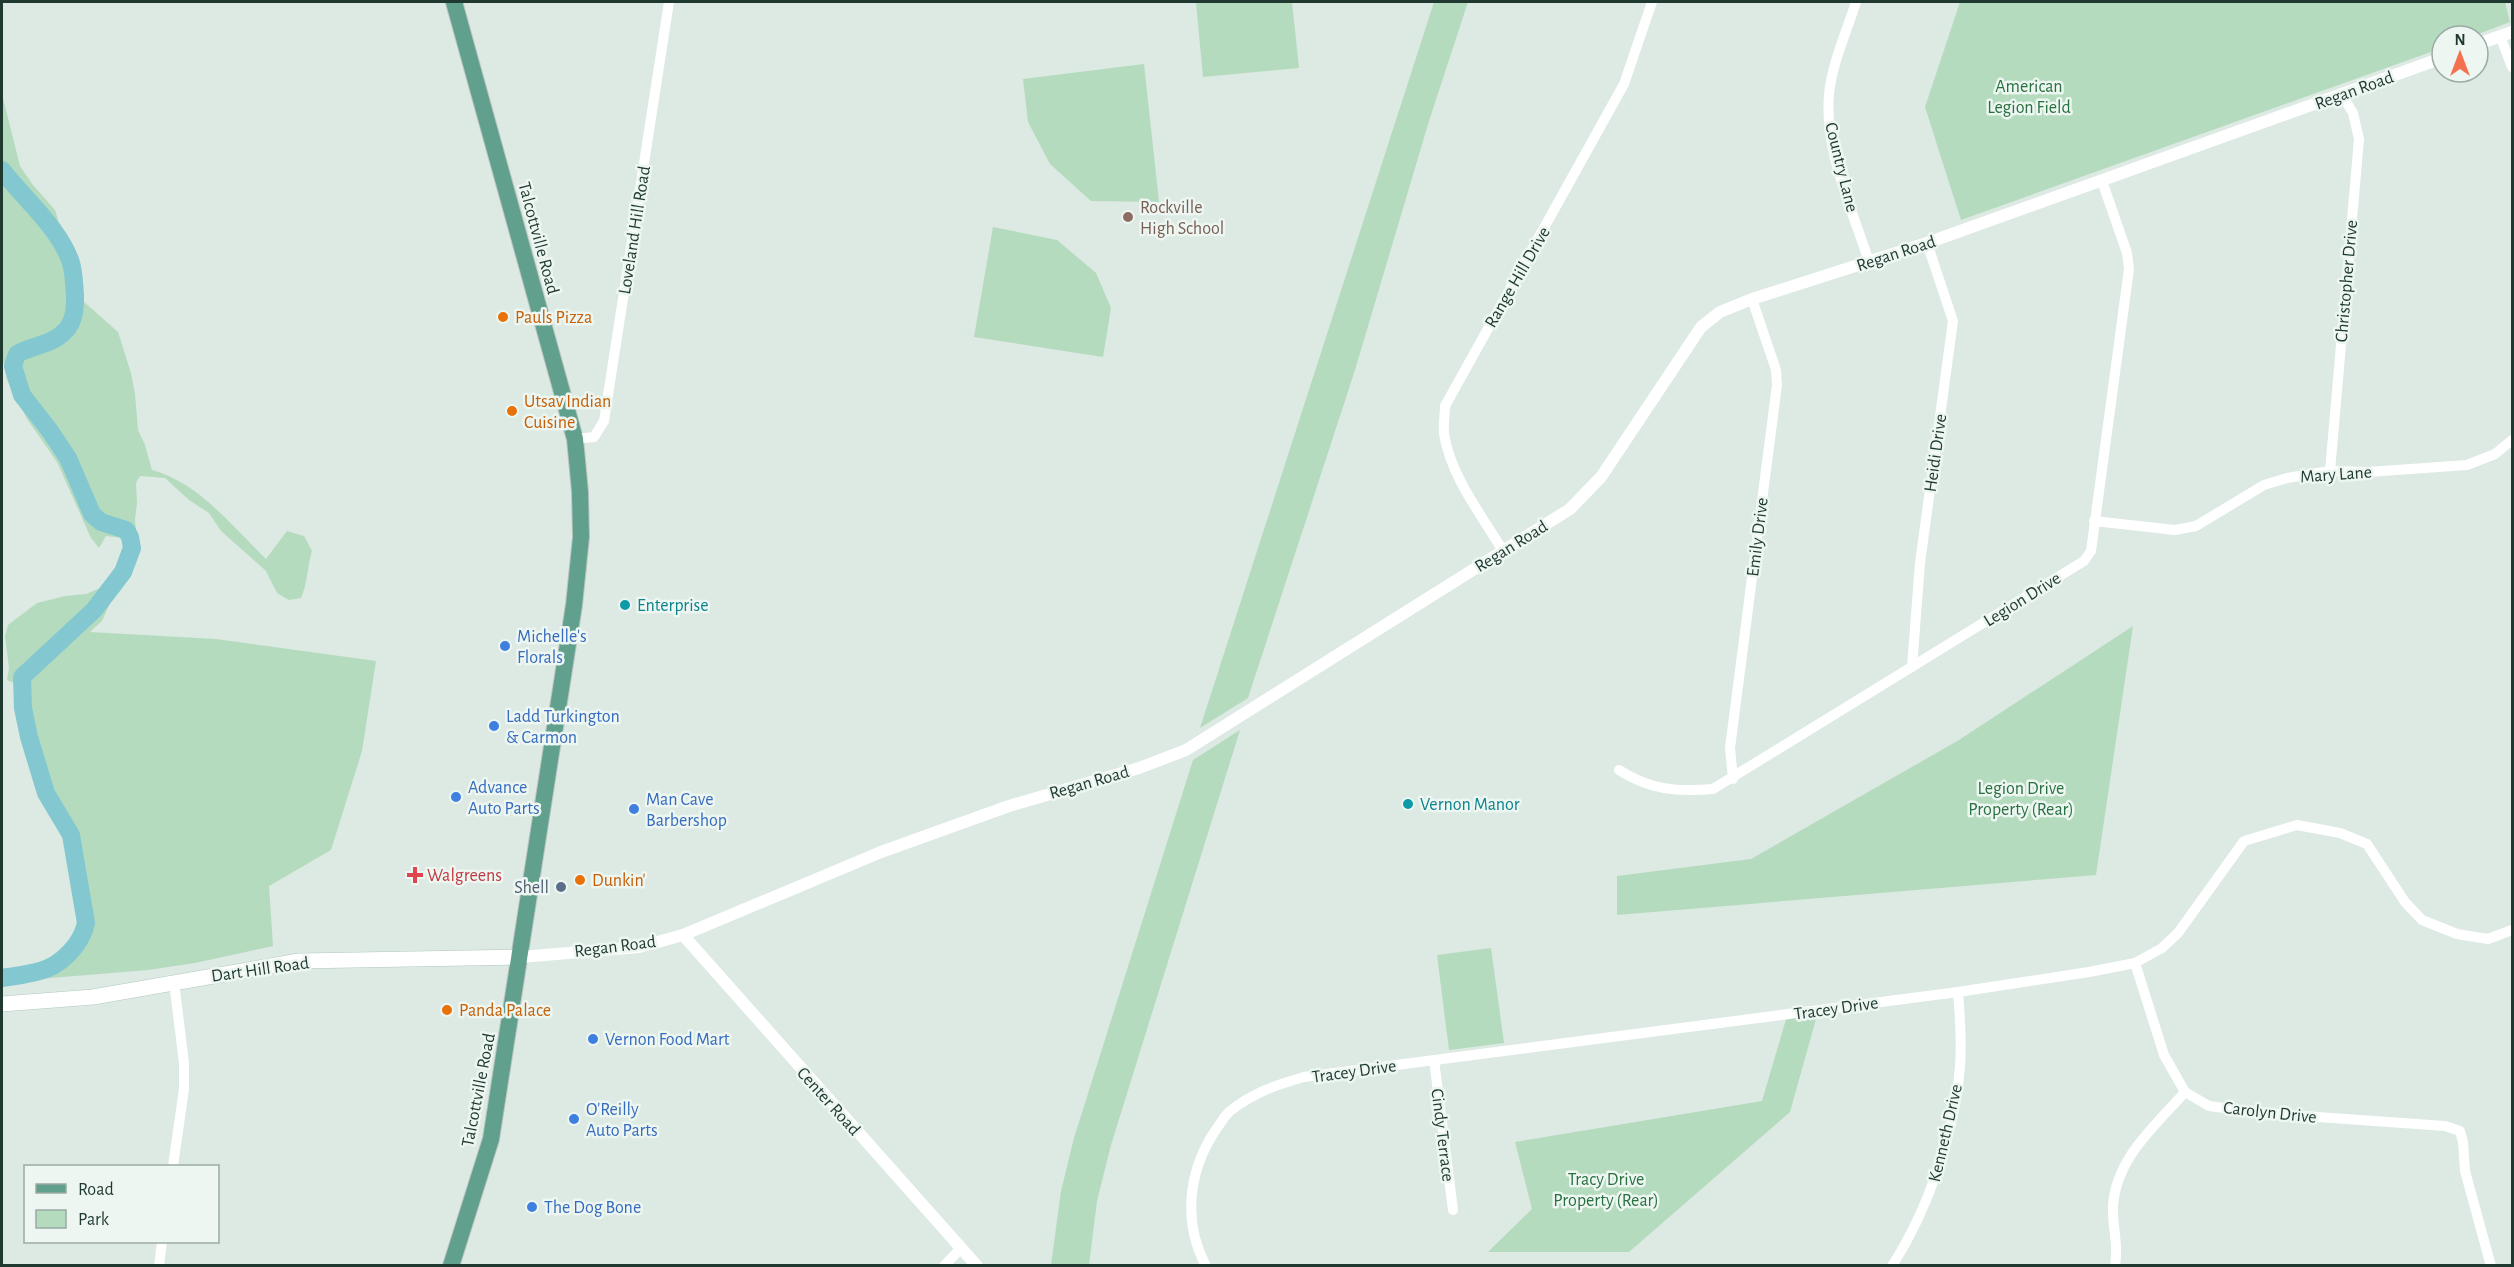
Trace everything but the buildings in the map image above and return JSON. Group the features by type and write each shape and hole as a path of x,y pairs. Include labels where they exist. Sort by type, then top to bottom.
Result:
{"main road":[{"name":"Talcottville Road","path":"451,1266 491,1139 573,614 581,537 575,440 454,2"},
{"name":"Dart Hill Road","path":"2,1004 93,997 299,961 521,957"}],"street":[{"name":"Loveland Hill Road","path":"575,440 594,437 604,420 669,2"},
{"name":"Range Hill Drive","path":"1503,551 1450,459 1444,431 1445,406 1624,84 1652,2"},
{"name":"Country Lane","path":"1856,2 1834,71 1828,112 1839,169 1869,262"},
{"path":"2490,40 2512,32"},
{"path":"2500,36 2512,67"},
{"name":"Regan Road","path":"521,957 639,947 683,935 881,852 1009,806 1139,768 1186,750 1570,509 1590,491 1601,477 1701,327 1720,312 1752,299 1927,243 2102,182 2430,62"},
{"name":"Christopher Drive","path":"2330,471 2359,139 2353,113 2342,94"},
{"name":"Legion Drive","path":"1619,770 1638,782 1681,792 1713,789 1733,779 2084,561 2091,551 2129,268 2127,253 2102,182"},
{"name":"Heidi Drive","path":"1912,667 1920,563 1953,321 1927,243"},
{"name":"Emily Drive","path":"1733,779 1730,748 1777,385 1776,370 1752,299"},
{"name":"Mary Lane","path":"2094,521 2175,530 2196,526 2264,485 2287,478 2330,471 2368,472 2467,465 2494,454 2512,440"},
{"name":"Tracey Drive","path":"1206,1266 1195,1240 1191,1211 1192,1184 1201,1154 1227,1114 1269,1087 1295,1080 1958,992 2135,963 2162,948 2178,933 2244,841 2297,825 2340,833 2367,844 2404,902 2422,920 2457,934 2488,939 2512,930"},
{"name":"Center Road","path":"683,935 977,1266"},
{"path":"2115,1266 2117,1255 2113,1208 2116,1181 2126,1160 2185,1092 2164,1056 2135,963"},
{"path":"173,1165 184,1089 174,982"},
{"name":"Kenneth Drive","path":"1892,1266 1909,1240 1932,1189 1949,1126 1960,1066 1958,992"},
{"name":"Cindy Terrace","path":"1434,1060 1453,1210"},
{"name":"Carolyn Drive","path":"2185,1092 2209,1106 2261,1113 2445,1125 2460,1131 2465,1171 2491,1266"},
{"path":"159,1266 162,1243"},
{"path":"944,1266 961,1248"}],"green space":[{"path":"1196,2 1292,2 1299,68 1203,77"},
{"path":"1434,2 1468,2 1429,121 1355,370 1248,698 1200,728"},
{"name":"American Legion Field","path":"1960,2 2505,2 2510,22 2490,30 2490,24 2430,24 2430,52 1961,220 1925,107"},
{"path":"1144,64 1159,202 1091,201 1050,164 1028,122 1023,79"},
{"path":"2,94 20,166 55,210 83,301 118,332 131,373 138,430 152,470 185,484 200,495 266,559 287,531 304,536 312,551 301,598 289,600 277,593 266,571 221,531 209,513 189,500 165,478 140,476 136,483 135,520 138,547 133,564 102,621 90,632 216,639 376,661 362,751 331,850 269,886 273,946 195,963 148,970 2,982 2,978 49,969 60,963 81,937 86,923 71,835 42,784 26,724 21,686 7,680 9,668 5,636 8,625 37,603 65,596 86,594 110,584 125,550 122,538 106,536 99,548 91,538 57,462 27,419 7,380 2,356"},
{"path":"993,227 1057,240 1096,273 1111,308 1103,357 974,337"},
{"name":"Legion Drive Property (Rear)","path":"2133,626 2096,875 1617,915 1617,876 1751,859 1959,740"},
{"path":"1240,730 1111,1145 1097,1201 1089,1265 1051,1265 1061,1191 1074,1138 1193,760"},
{"path":"1491,948 1504,1043 1449,1050 1437,955"},
{"name":"Tracy Drive Property (Rear)","path":"1818,1012 1790,1112 1629,1252 1488,1252 1532,1209 1515,1142 1762,1101 1787,1016"}],"waterway":[{"path":"2,170 59,238 71,263 74,279 75,309 69,326 55,339 17,354 13,366 22,395 68,458 92,514 101,522 126,530 132,548 123,572 94,610 22,677 23,708 29,737 46,793 71,835 86,923 78,942 60,961 43,970 2,978"}],"place":[{"name":"Rockville High School","path":"1128,217"},
{"name":"Pauls Pizza","path":"503,317"},
{"name":"Utsav Indian Cuisine","path":"512,411"},
{"name":"Enterprise","path":"625,605"},
{"name":"Michelle's Florals","path":"505,646"},
{"name":"Ladd Turkington & Carmon","path":"494,726"},
{"name":"Advance Auto Parts","path":"456,797"},
{"name":"Vernon Manor","path":"1408,804"},
{"name":"Man Cave Barbershop","path":"634,809"},
{"name":"Walgreens","path":"415,875"},
{"name":"Dunkin'","path":"580,880"},
{"name":"Shell","path":"561,887"},
{"name":"Panda Palace","path":"447,1010"},
{"name":"Vernon Food Mart","path":"593,1039"},
{"name":"O'Reilly Auto Parts","path":"574,1119"},
{"name":"The Dog Bone","path":"532,1207"}]}
